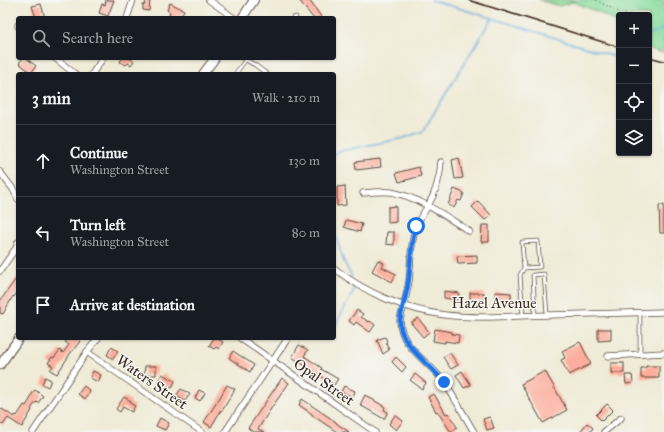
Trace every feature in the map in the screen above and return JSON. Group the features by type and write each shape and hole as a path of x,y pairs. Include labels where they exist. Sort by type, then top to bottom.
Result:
{"street":[{"path":"128,16 133,0"},
{"path":"209,0 231,16"},
{"path":"243,16 254,0"},
{"path":"58,60 72,72"},
{"path":"93,72 102,60"},
{"path":"204,72 214,60"},
{"path":"441,162 441,170 437,187 414,232 408,283 400,320 401,330 411,348 444,382 474,432"},
{"path":"0,172 16,195"},
{"path":"363,192 393,193 410,198 427,206 469,231"},
{"path":"0,271 16,248"},
{"name":"Hazel Avenue","path":"336,269 359,286 382,297 404,305 444,315 485,317 664,312"},
{"path":"0,365 18,340"},
{"path":"33,432 96,340"},
{"name":"Opal Street","path":"243,340 375,432"},
{"path":"227,431 287,340"},
{"name":"Waters Street","path":"87,352 202,432"},
{"path":"608,356 664,353"},
{"path":"604,432 621,418"}],"lane":[{"path":"236,72 244,60"},
{"path":"247,60 264,72"},
{"path":"523,316 520,275 524,268 522,242 538,241 540,267 524,268"},
{"path":"535,316 534,275 544,274 547,315"},
{"path":"640,312 640,354"}],"path":[{"path":"596,0 619,12"}],"green space":[{"path":"539,0 664,0 664,53 652,50 652,12 616,12 616,22 598,12 573,2 559,6"}],"building":[{"path":"106,0 114,0 108,16 99,13 102,4 105,5"},
{"path":"146,0 150,0 149,11 143,10 143,5 145,5"},
{"path":"299,0 309,0 321,16 311,16"},
{"path":"170,3 184,10 181,16 171,16 169,15 170,12 167,10"},
{"path":"41,4 44,16 35,16 32,6"},
{"path":"21,60 28,60 36,66 32,72 30,72 19,63"},
{"path":"121,60 134,61 131,65 128,63 126,65 120,62"},
{"path":"459,158 463,178 455,179 452,160"},
{"path":"380,159 381,167 356,170 355,162"},
{"path":"419,167 421,176 399,182 396,173"},
{"path":"345,186 346,205 337,206 337,187"},
{"path":"454,189 464,193 461,201 458,200 454,208 448,205"},
{"path":"478,201 491,215 485,220 472,207"},
{"path":"659,205 664,205 664,233 660,233"},
{"path":"396,206 396,222 388,223 388,207"},
{"path":"346,220 362,224 360,232 344,227"},
{"path":"482,225 489,225 489,242 481,242"},
{"path":"387,232 394,232 394,245 386,244"},
{"path":"477,255 477,263 458,264 457,256"},
{"path":"378,260 384,263 382,267 396,274 392,282 372,271"},
{"path":"16,279 16,294 14,297 13,296 3,314 0,313 0,301"},
{"path":"444,291 459,293 458,300 444,298"},
{"path":"495,292 511,293 511,301 495,300"},
{"path":"470,293 484,293 484,301 470,301"},
{"path":"357,310 363,314 361,317 375,325 370,332 356,322 354,325 349,321"},
{"path":"418,318 429,332 423,337 411,323"},
{"path":"435,329 452,332 452,334 459,335 458,343 433,341"},
{"path":"598,329 611,329 611,340 598,341"},
{"path":"385,337 389,350 383,354 377,340"},
{"path":"66,340 80,340 57,374 50,370 53,366 48,363 60,350 63,353 69,345 65,342"},
{"path":"213,340 220,340 223,342 219,349 216,347 214,349 209,346"},
{"path":"580,342 591,364 569,375 561,360 565,358 562,351"},
{"path":"299,345 308,350 304,356 322,368 321,369 338,379 334,385 292,357"},
{"path":"111,347 118,351 113,359 107,355"},
{"path":"233,351 254,365 250,372 229,358"},
{"path":"450,353 458,365 451,369 443,357"},
{"path":"396,357 406,367 402,372 392,362"},
{"path":"611,363 624,363 624,373 611,373"},
{"path":"145,366 156,366 156,375 144,375"},
{"path":"646,366 659,366 659,378 641,378 641,368 646,368"},
{"path":"93,371 101,375 98,382 90,378"},
{"path":"462,371 471,385 464,388 456,375"},
{"path":"545,371 567,410 543,423 521,384"},
{"path":"162,374 175,381 172,388 158,381"},
{"path":"415,374 426,383 422,389 410,380"},
{"path":"625,375 632,375 633,383 626,384"},
{"path":"45,377 51,380 48,387 42,384"},
{"path":"282,378 289,383 258,429 264,432 253,432 248,428"},
{"path":"227,385 235,389 211,427 204,422"},
{"path":"84,386 90,391 85,399 78,394"},
{"path":"344,386 355,391 353,397 341,392"},
{"path":"181,389 190,394 185,401 176,396"},
{"path":"35,390 43,396 31,409 32,410 22,427 8,418 3,425 0,423 0,411 2,409 14,417 15,415 17,416 24,405 26,406"},
{"path":"199,390 205,393 200,401 195,398"},
{"path":"434,394 446,414 448,413 457,427 451,432 437,411 436,412 428,397"},
{"path":"365,395 385,407 384,410 388,412 384,419 360,405"},
{"path":"124,397 131,401 130,403 135,406 132,412 123,407 120,412 116,409"},
{"path":"302,399 349,432 337,432 312,415 299,405"},
{"path":"607,404 613,410 602,421 596,415"},
{"path":"395,415 403,421 396,430 389,424"},
{"path":"490,417 494,428 487,430 483,419"},
{"path":"160,418 169,423 165,430 156,426"},
{"path":"587,423 593,428 590,432 580,432"}],"waterway":[{"path":"431,0 492,18"},
{"path":"336,152 404,138 423,131 492,18 616,57"},
{"path":"652,33 664,29"},
{"path":"336,237 344,262 352,277"},
{"path":"336,324 354,289"}],"railway":[{"path":"468,0 616,46"},
{"path":"652,58 664,61"}],"route":[{"path":"416,226 400,325 403,336 411,348 439,375 444,382"}]}
